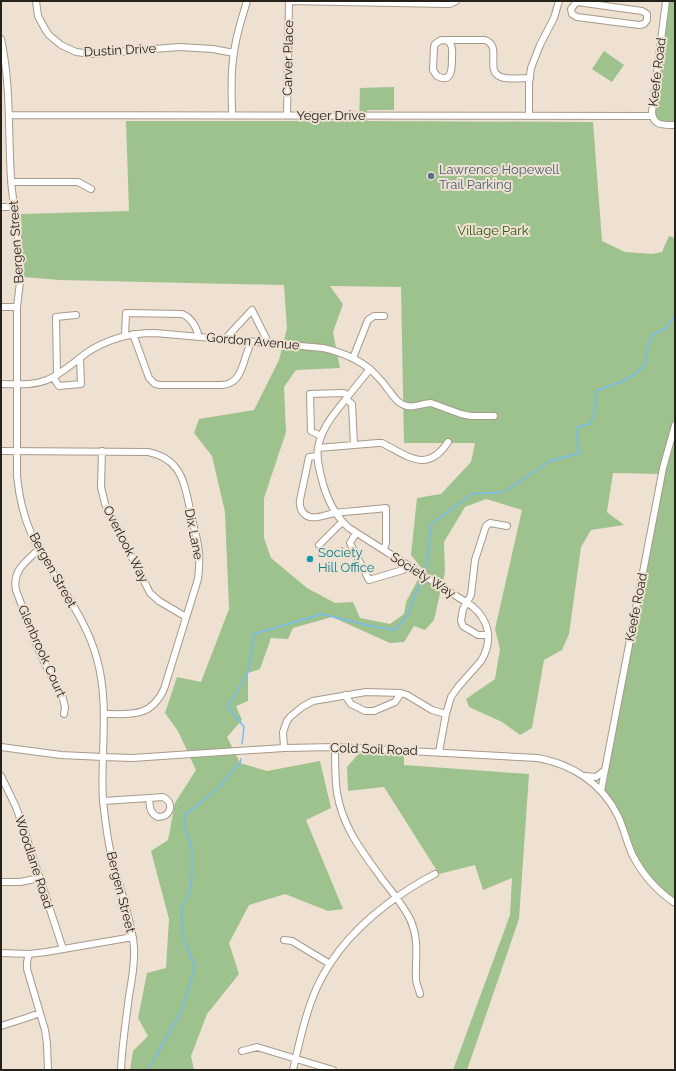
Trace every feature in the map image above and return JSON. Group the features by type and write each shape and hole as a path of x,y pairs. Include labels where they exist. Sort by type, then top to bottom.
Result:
{"street":[{"name":"Dustin Drive","path":"36,1 38,16 44,29 61,45 76,52 92,54 179,47 207,48 234,53"},
{"path":"232,115 232,71 234,53 236,39 247,1"},
{"path":"289,1 446,4 456,1"},
{"name":"Carver Place","path":"287,115 289,1"},
{"name":"Keefe Road","path":"666,1 652,116 659,124 675,125"},
{"path":"580,2 642,11 647,14 647,20 644,24 639,25 577,17 572,14 572,8 574,4 580,2"},
{"path":"529,116 530,78 535,56 549,29 558,4 572,8"},
{"name":"Bergen Street","path":"1,39 7,70 11,182 13,207 17,228 20,283 17,307 18,476 22,504 31,534 89,636 101,676 104,702 103,801 111,854 133,937 133,970 123,1039 121,1070"},
{"path":"447,40 453,49 452,70 446,77 436,76 433,70 434,46 438,41 441,40 447,40 485,40 491,43 494,49 493,67 496,74 503,78 530,78"},
{"name":"Yeger Drive","path":"9,115 652,116"},
{"path":"11,182 78,182 91,189"},
{"path":"1,207 13,207"},
{"path":"1,307 17,307"},
{"path":"225,339 252,310 268,342"},
{"path":"125,336 126,313 182,314 190,319 199,337"},
{"path":"76,315 56,317 55,376 59,386 81,384 80,358"},
{"path":"353,358 368,320 374,316 384,316"},
{"name":"Gordon Avenue","path":"1,384 38,382 55,376 103,343 133,334 155,333 323,348 353,358 370,369 403,405 413,407 431,403 461,414 471,416 494,416"},
{"path":"133,334 149,378 155,384 160,385 230,384 240,374 251,341"},
{"name":"Society Way","path":"370,369 328,422 321,436 317,456 318,468 331,506 342,522 356,533 467,602 477,610 485,622 488,635 488,644 484,656 455,691 450,701 438,752"},
{"path":"321,436 311,431 310,394 344,393 352,404 354,445"},
{"name":"Keefe Road","path":"601,791 666,454 675,425"},
{"path":"318,448 382,443 413,459 423,460 433,457 439,453 448,442"},
{"path":"1,451 17,451"},
{"name":"Dix Lane","path":"17,451 102,451 155,453 161,455 172,463 182,480 198,545 200,560 198,579 164,689 158,700 149,708 139,713 104,714"},
{"name":"Overlook Way","path":"102,451 101,487 102,496 107,510 150,593 159,601 186,617"},
{"path":"317,456 309,457 300,500 300,506 304,513 315,518 335,513 386,508 386,543 384,550"},
{"path":"319,545 342,522"},
{"path":"488,635 478,635 463,626 461,623 463,609 471,595 475,560 486,526 490,523 507,526"},
{"path":"356,533 350,543 369,580 403,570 408,565"},
{"name":"Glenbrook Court","path":"39,549 18,570 15,585 35,641 46,666 62,695 65,707 64,714"},
{"path":"284,748 284,726 290,717 299,709 313,702 346,695 366,692 401,693 408,695 432,710 446,714"},
{"path":"346,695 351,704 365,711 374,711 395,702 401,693"},
{"path":"335,747 337,792 346,824 358,844 410,919 415,935 417,952 416,981 420,994"},
{"name":"Cold Soil Road","path":"1,748 61,754 132,758 284,748 335,747 537,758 546,760 564,765 574,770 584,776 601,791 618,816 629,846 640,867 660,892 675,903"},
{"path":"584,776 596,777 605,770"},
{"name":"Woodlane Road","path":"1,776 16,807 63,949"},
{"path":"103,801 149,798"},
{"path":"293,1070 306,1015 311,1002 322,976 340,949 361,926 396,897 412,886 435,874"},
{"path":"1,882 20,882 40,878"},
{"path":"1,953 28,954 133,937"},
{"path":"284,940 292,941 330,964"},
{"path":"28,954 27,969 48,1044 48,1070"},
{"path":"1,1026 40,1012"},
{"path":"242,1051 257,1047 333,1070"}],"green space":[{"path":"667,1 675,1 675,124 664,124 653,116"},
{"path":"604,51 624,65 612,82 592,69"},
{"name":"Village Park","path":"394,87 394,110 367,110 367,121 593,122 602,241 625,252 652,254 662,252 669,236 675,238 675,903 639,867 622,824 601,791 661,474 613,473 607,512 624,525 591,530 581,547 569,634 562,650 544,660 532,728 520,735 502,722 469,707 466,699 495,679 500,649 495,629 522,510 486,499 465,507 444,542 445,572 434,620 425,630 414,626 404,642 390,643 332,617 293,628 288,639 271,638 260,669 248,673 248,701 236,706 242,720 227,737 240,763 267,771 320,761 331,808 306,820 343,909 328,911 285,894 249,905 229,943 239,974 207,1014 191,1056 194,1070 130,1070 133,1051 148,1036 138,1018 147,973 166,968 169,919 151,851 168,840 175,803 196,770 178,731 165,713 177,677 201,682 229,609 225,512 212,456 194,433 199,419 254,410 279,360 287,328 284,285 59,280 24,277 21,214 129,211 126,121 359,121 360,88","holes":["330,286 401,287 404,443 475,443 471,462 441,494 417,498 411,555 423,570 406,602 404,614 390,624 360,618 353,602 335,603 307,588 271,558 264,538 264,498 286,432 284,387 296,370 340,368 333,332 343,304"]},
{"path":"360,752 404,756 404,765 529,774 519,919 467,1070 453,1070 510,915 512,878 483,890 475,865 439,874 384,787 348,791 347,767"}],"waterway":[{"path":"424,571 427,565 431,524 472,494 504,492 550,461 580,453 577,439 578,427 589,424 592,420 595,408 596,391 623,381 634,375 646,364 646,354 652,335 666,328 675,316"},
{"path":"242,744 244,727 228,707 248,672 254,634 322,614 366,625 395,630 407,616 422,578"},
{"path":"148,1070 182,1010 195,967 183,937 181,908 190,892 192,875 192,849 184,826 185,815 217,789 240,763 241,759"}],"place":[{"name":"Lawrence Hopewell Trail Parking","path":"431,176"},
{"name":"Society Hill Office","path":"310,559"}]}
